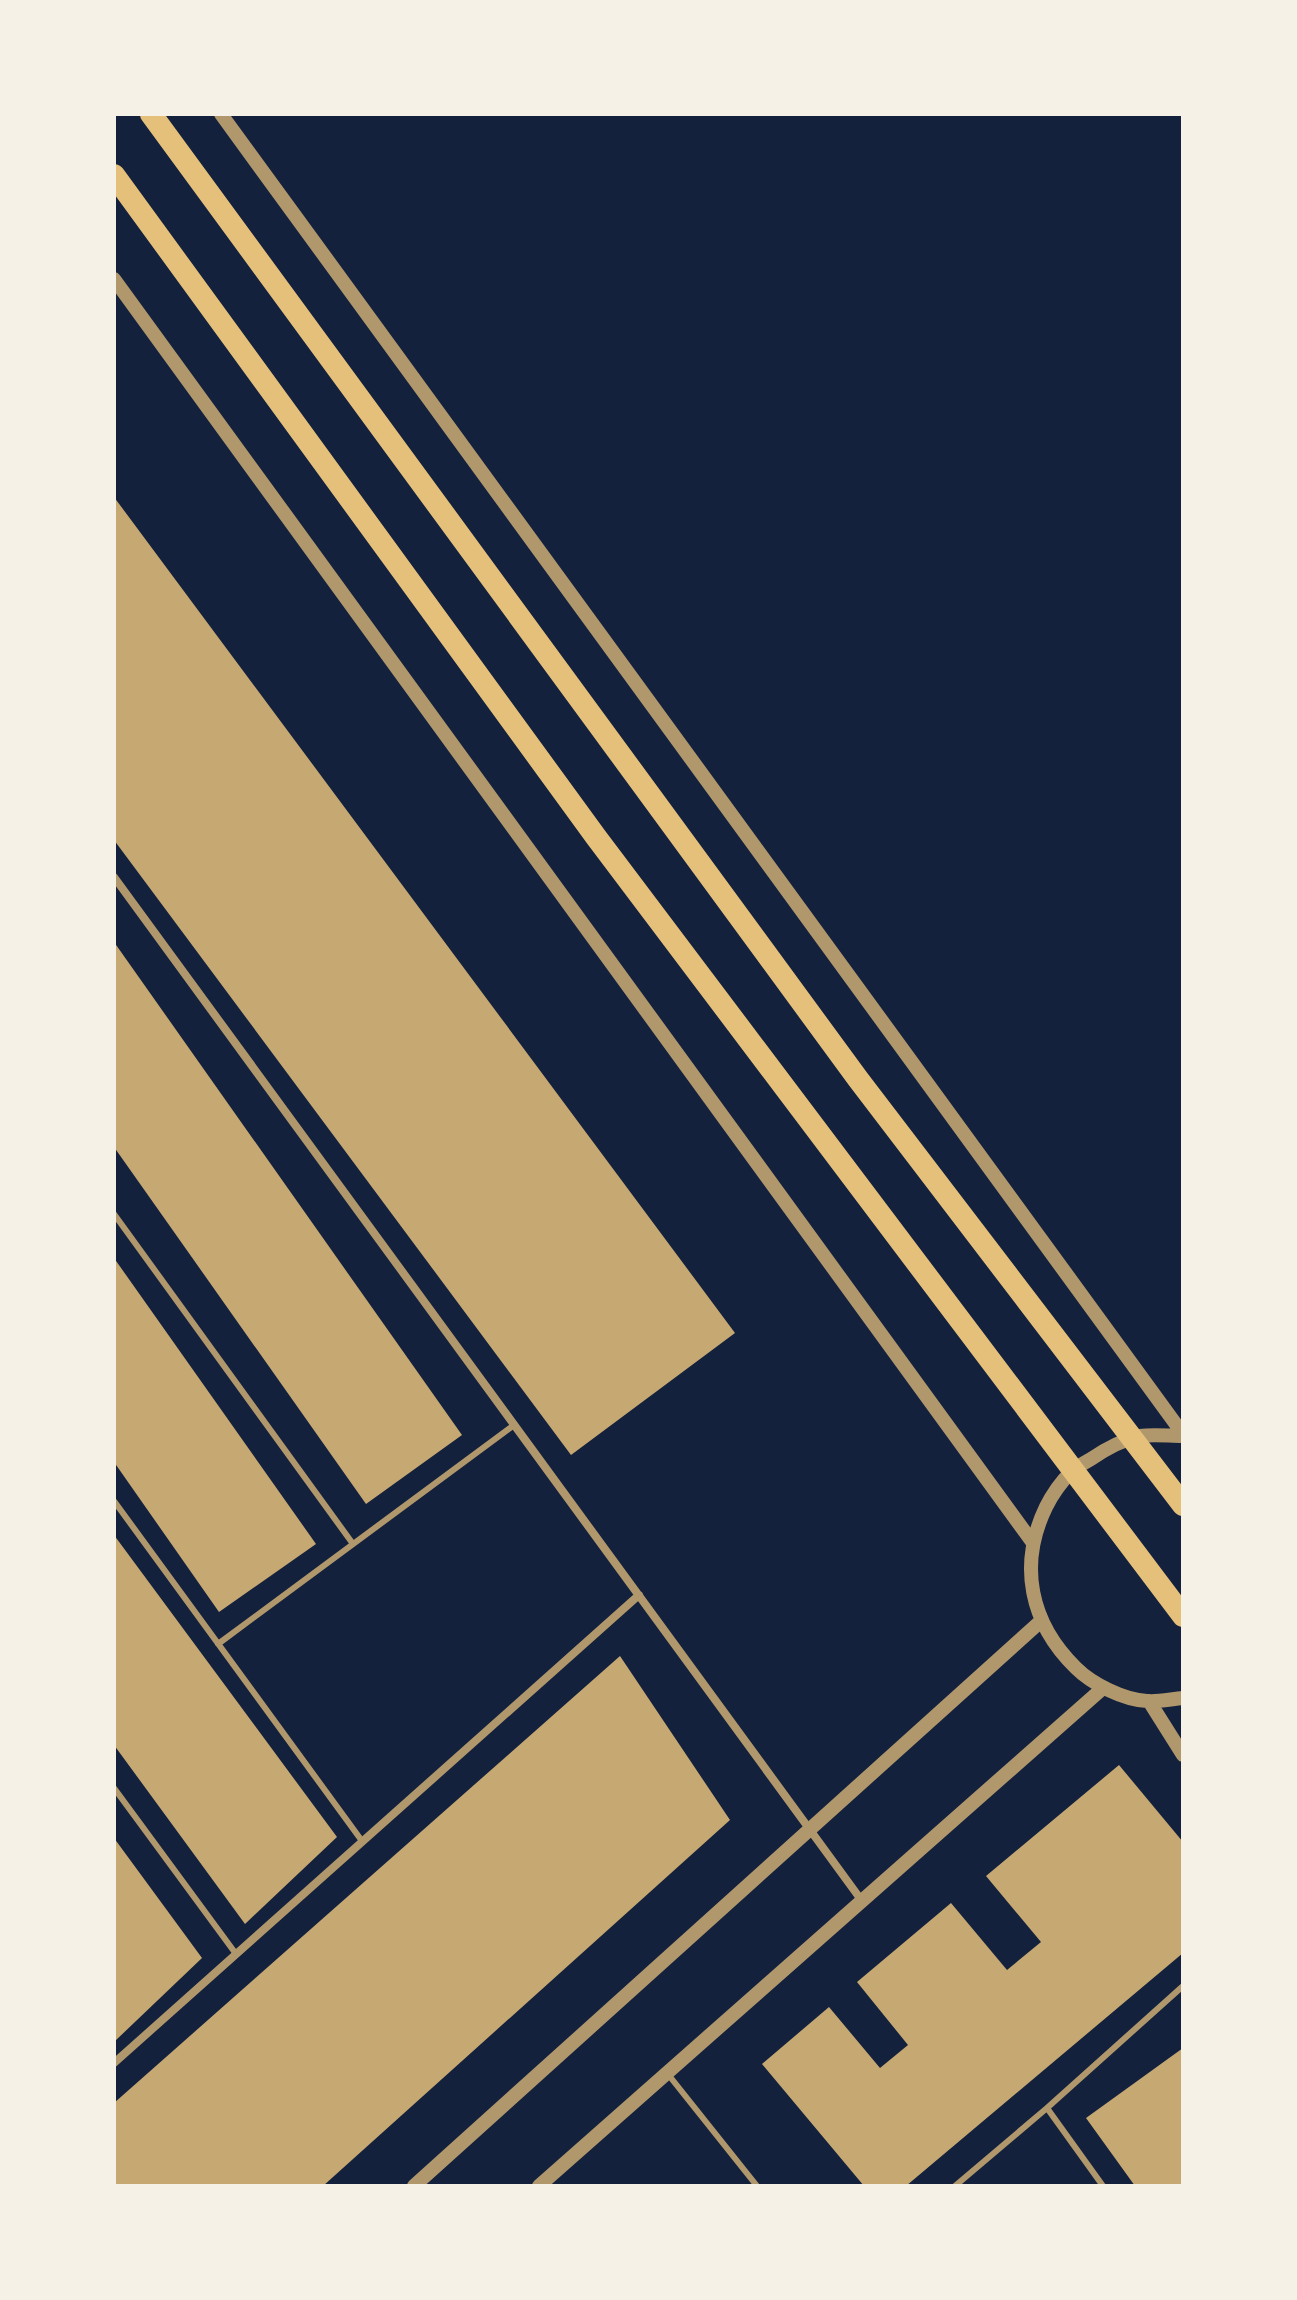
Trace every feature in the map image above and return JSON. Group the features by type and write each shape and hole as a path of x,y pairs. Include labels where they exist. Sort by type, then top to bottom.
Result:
{"highway":[{"path":"151,114 858,1079 1183,1505"},
{"path":"114,175 596,837 1183,1616"}],"street":[{"path":"221,114 1183,1435"},
{"path":"114,279 1033,1543"},
{"path":"114,877 862,1901"},
{"path":"1183,1435 1142,1436 1111,1446 1070,1473 1052,1496 1037,1526 1030,1560 1032,1588 1041,1621 1059,1652 1084,1675 1103,1688 1149,1701 1183,1698"},
{"path":"114,2063 639,1595"},
{"path":"419,2184 1041,1621"},
{"path":"539,2186 1103,1688"},
{"path":"1149,1701 1183,1755"}],"lane":[{"path":"114,1214 353,1544"},
{"path":"218,1644 514,1425"},
{"path":"114,1501 362,1841"},
{"path":"114,1788 236,1954"},
{"path":"955,2186 1183,1986"},
{"path":"667,2073 757,2186"},
{"path":"1047,2108 1103,2186"}],"building":[{"path":"114,497 735,1333 571,1455 114,840"},
{"path":"114,942 462,1435 366,1504 114,1147"},
{"path":"114,1258 316,1544 219,1612 114,1462"},
{"path":"114,1535 337,1837 245,1924 114,1745"},
{"path":"620,1656 730,1820 323,2186 114,2186 114,2103"},
{"path":"1119,1765 1183,1842 1183,1953 906,2186 864,2186 762,2064 829,2007 880,2068 908,2045 857,1982 951,1903 1007,1970 1041,1942 986,1876"},
{"path":"114,1838 202,1958 114,2042"},
{"path":"1183,2048 1183,2186 1135,2186 1086,2118"}]}
